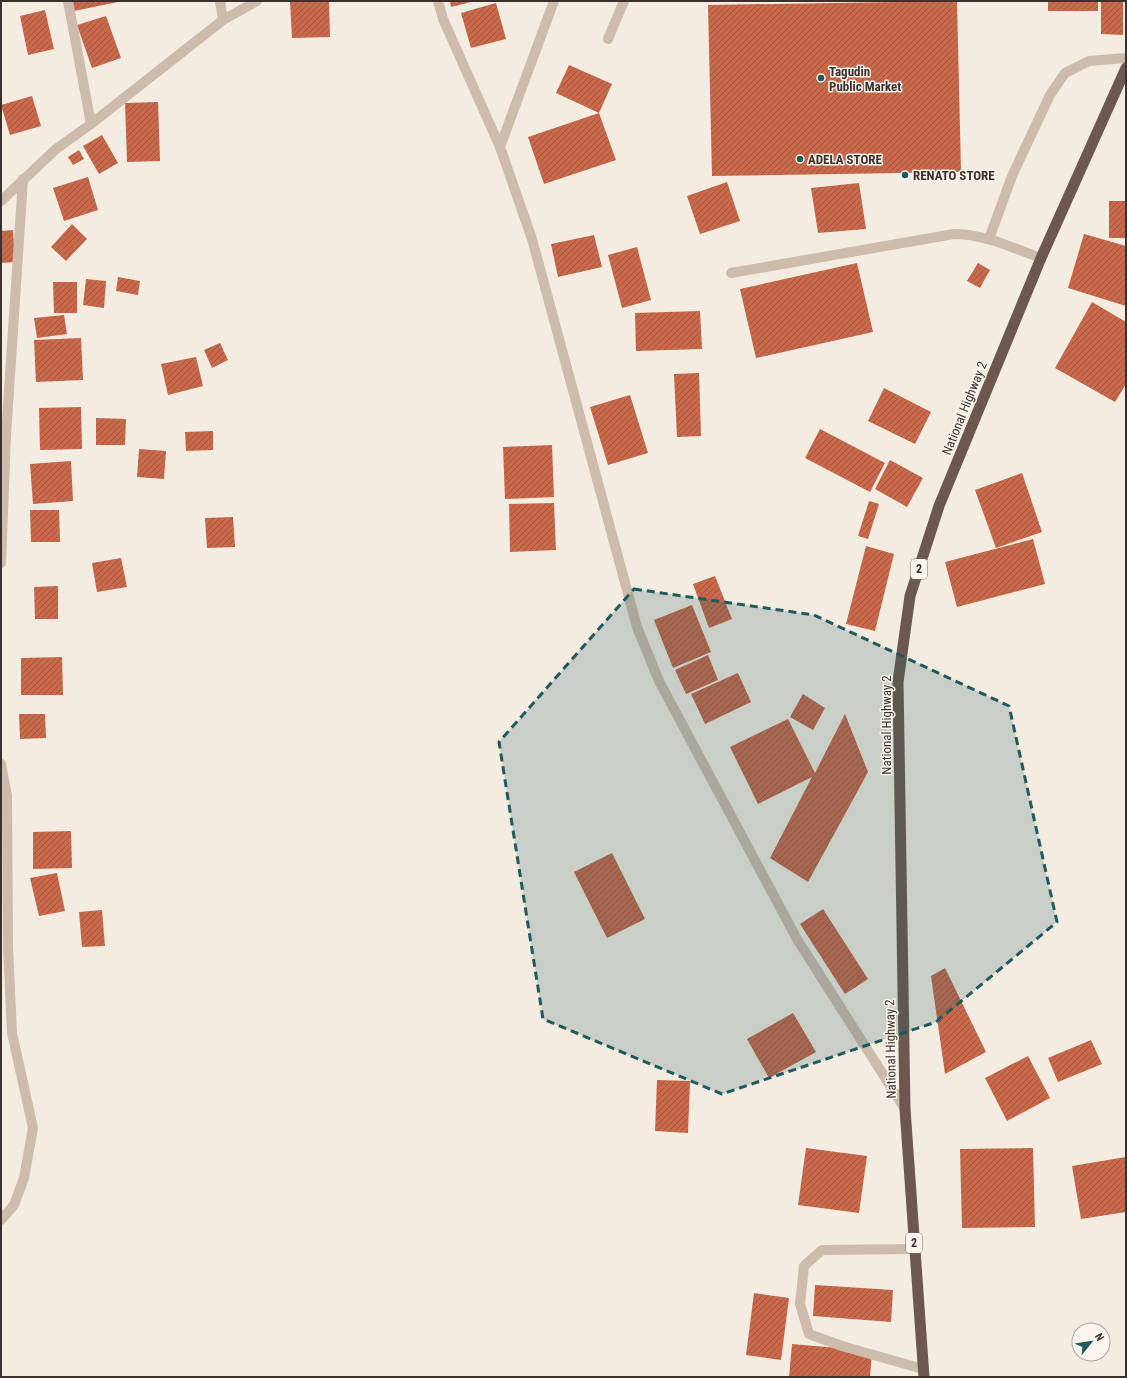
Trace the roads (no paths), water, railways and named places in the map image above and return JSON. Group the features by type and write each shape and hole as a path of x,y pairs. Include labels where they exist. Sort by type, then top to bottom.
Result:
{"highway":[{"name":"National Highway 2","path":"924,1373 905,1109 898,682 910,596 939,506 1041,258 1126,68"}],"street":[{"path":"68,1 91,124"},
{"path":"220,1 223,20"},
{"path":"1,201 56,149 91,124 223,20 257,1"},
{"path":"438,1 443,19 500,147 532,239 637,627 659,681 797,939 905,1109"},
{"path":"500,147 554,1"},
{"path":"608,39 624,1"},
{"path":"989,239 1015,170 1050,95 1065,73 1089,61 1126,58"},
{"path":"1,563 6,436 23,180"},
{"path":"730,273 954,234 969,234 989,239 1041,258"},
{"path":"1,764 7,796 8,947 12,1033 33,1128 24,1178 14,1205 1,1220"},
{"path":"914,1249 822,1250 804,1266 800,1304 809,1334 924,1373"}],"place":[{"name":"Tagudin Public Market","path":"821,78"},
{"name":"ADELA STORE","path":"800,159"},
{"name":"RENATO STORE","path":"905,175"}]}
